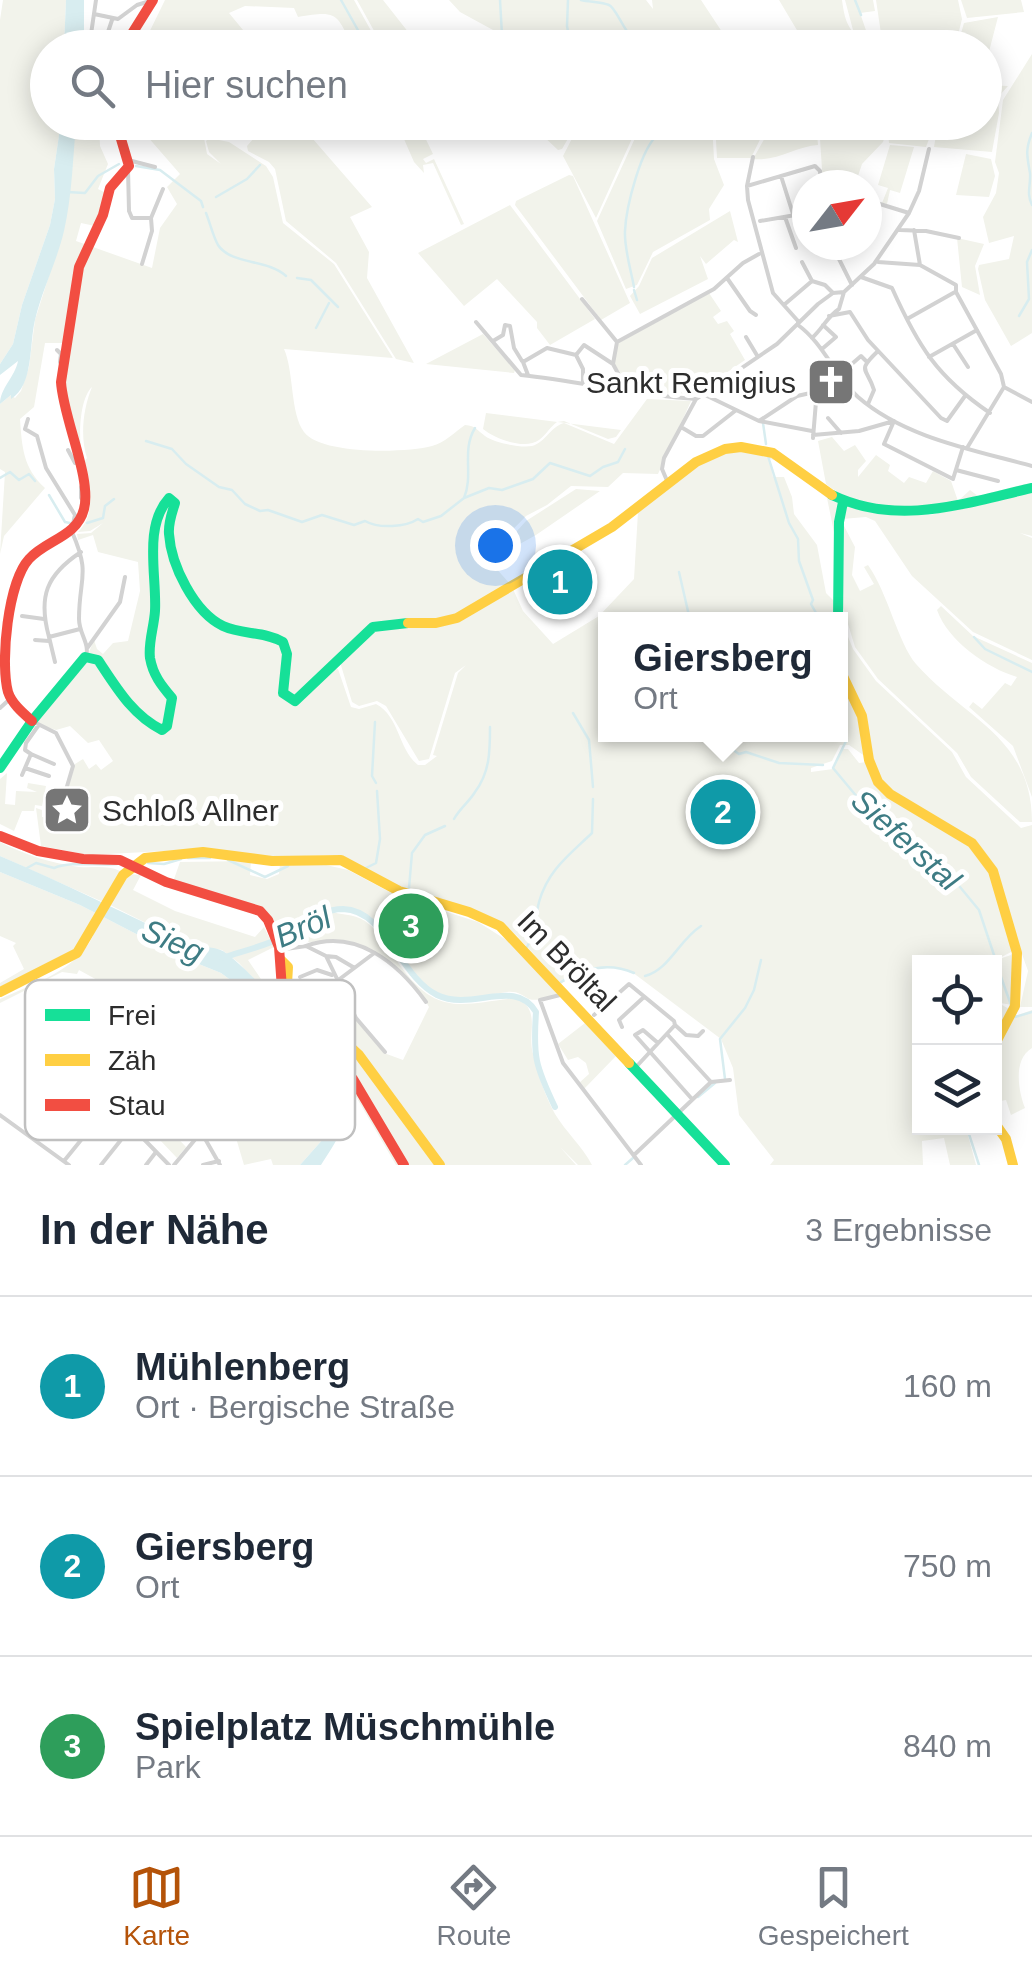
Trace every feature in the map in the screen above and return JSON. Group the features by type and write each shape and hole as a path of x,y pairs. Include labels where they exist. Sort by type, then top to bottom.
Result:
{"main road":[{"path":"135,30 153,0"},
{"path":"35,723 11,698 5,675 12,598 20,570 38,551 70,533 86,503 66,418 62,382 79,267 103,215 110,188 129,163 119,140"},
{"path":"0,768 90,650 115,689 151,724 159,730 166,728 172,698 154,674 148,652 155,610 153,542 165,502 170,498 175,505 169,538 182,577 218,624 267,633 283,642 287,651 283,693 291,700 302,697 373,627 388,623 446,623 634,513 694,464 718,452 756,448 792,462 844,502 888,512 931,512 1032,488"},
{"path":"838,612 839,522 844,502"},
{"path":"848,687 862,716 871,768 878,782 890,794 972,843 993,870 1018,953 1014,1010 995,1045"},
{"path":"0,836 38,851 79,858 142,861"},
{"name":"Im Bröltal","path":"142,861 203,852 272,861 341,860 399,891 491,920 514,937 725,1165"},
{"path":"142,861 146,873 212,899 252,907 266,916 288,967 288,980"},
{"path":"25,980 71,958 87,940 121,878 142,861"},
{"path":"280,952 280,980"},
{"path":"0,992 25,980"},
{"path":"355,1050 440,1165"},
{"path":"355,1082 404,1165"},
{"path":"1002,1133 1013,1165"}],"street":[{"path":"92,30 96,0"},
{"path":"109,30 112,20 153,0"},
{"path":"94,14 112,20"},
{"path":"124,140 130,214 142,220 151,218"},
{"path":"812,338 841,306 844,292 874,264 909,213 930,148"},
{"path":"753,157 747,186 773,293 838,376 868,404 894,421 1032,466"},
{"path":"129,163 155,166"},
{"path":"747,186 792,173"},
{"path":"781,176 792,209"},
{"path":"142,264 152,230 151,218 163,190"},
{"path":"882,205 909,213"},
{"path":"760,221 792,215"},
{"path":"785,217 792,237"},
{"path":"896,232 914,229 959,238"},
{"path":"914,229 920,265"},
{"path":"617,342 728,278 761,253"},
{"path":"840,260 852,284"},
{"path":"874,264 882,260 920,265 956,289 1001,374 1004,387 965,447 953,478 884,444 894,421"},
{"path":"802,262 812,281 825,285 832,293"},
{"path":"728,278 750,312 756,314"},
{"path":"861,278 892,288 942,376 990,413"},
{"path":"784,306 812,281"},
{"path":"907,319 956,289"},
{"path":"668,483 662,465 696,398 758,358 832,293 844,292"},
{"path":"582,299 617,342 613,364"},
{"path":"829,316 850,312 878,352 947,421 965,396"},
{"path":"476,322 522,375 583,382 649,396 696,398"},
{"path":"493,341 503,335 506,325 510,326 514,348 528,376"},
{"path":"820,350 836,337 823,326"},
{"path":"928,357 977,330"},
{"path":"746,337 758,358"},
{"path":"952,344 968,367"},
{"path":"576,355 584,345 613,364 627,390"},
{"path":"523,362 546,348 576,355"},
{"path":"57,350 61,354 60,406 66,418"},
{"path":"868,404 874,390 864,372 866,362 878,352"},
{"path":"576,355 583,370 583,382"},
{"path":"838,376 861,356 866,362"},
{"path":"812,434 819,364 828,361"},
{"path":"1004,387 1032,402"},
{"path":"759,420 797,396 815,392"},
{"path":"702,394 735,412 812,434 841,434 894,421"},
{"path":"680,427 703,436 735,412"},
{"path":"828,418 841,434"},
{"path":"28,419 25,429 37,436 46,468 76,515 66,530 81,552 84,570 80,630 90,650"},
{"path":"68,450 76,462 81,498"},
{"path":"956,470 998,481"},
{"path":"55,662 44,619 46,594 54,573 81,552"},
{"path":"90,650 120,602 125,577"},
{"path":"22,616 44,619"},
{"path":"34,640 80,630"},
{"path":"0,708 11,698"},
{"path":"54,764 25,750 35,723 56,733 73,766 65,793"},
{"path":"22,775 31,754"},
{"path":"25,768 49,776"},
{"path":"118,859 121,878"},
{"path":"280,952 337,940 375,952 402,974 426,1002"},
{"path":"306,946 354,968"},
{"path":"336,979 375,952"},
{"path":"326,956 336,979"},
{"path":"300,977 317,970 336,979"},
{"path":"594,1015 629,984 686,1035 698,1036 702,1031"},
{"path":"566,994 540,1000 563,1064 641,1165"},
{"path":"622,1027 619,1020 644,997"},
{"path":"355,1016 385,1052"},
{"path":"635,1068 674,1025"},
{"path":"658,1044 642,1030 635,1034 692,1100"},
{"path":"667,1033 711,1082"},
{"path":"633,1155 711,1082 729,1080"},
{"path":"0,1115 25,1133"},
{"path":"35,1140 67,1163 84,1140"},
{"path":"101,1165 121,1140"},
{"path":"145,1140 172,1165 194,1140"},
{"path":"203,1165 220,1163 206,1140"},
{"path":"146,1165 156,1152"}],"shaded area":[{"path":"3,0 66,0 65,30 30,30 30,140 58,140 55,199 13,344 0,364"},
{"path":"165,0 354,0 371,30 344,30 329,15 298,17 294,8 245,6 229,13 243,30 150,30"},
{"path":"357,0 383,0 407,30 374,30"},
{"path":"449,0 646,0 653,9 652,0 701,0 721,30 493,30 460,12"},
{"path":"779,0 842,0 852,30 797,30"},
{"path":"845,0 873,0 875,11 860,13 866,30 853,30"},
{"path":"876,0 958,0 962,19 959,30 880,30"},
{"path":"961,0 1021,0 1024,12 967,18"},
{"path":"998,17 995,30 962,30 964,23"},
{"path":"1032,54 1032,333 1011,346 985,300 978,269 979,265 1009,259 1014,236 989,243 983,217 996,193 999,173 995,162 998,140 1002,140 1003,100"},
{"path":"74,140 100,140 108,164 98,189 106,193 95,226 81,223 76,241 152,268 160,228 177,204 167,187 180,174 150,140 204,140 207,154 221,164 209,152 206,141 220,140 266,166 273,177 283,223 334,264 393,358 284,349 296,415 304,432 313,439 345,448 403,450 436,445 465,425 495,441 532,446 564,423 614,444 647,399 691,401 658,474 623,473 608,487 571,486 526,516 486,557 510,584 446,621 372,625 332,666 338,669 351,707 376,704 384,710 418,765 437,756 433,755 458,673 466,665 455,673 429,759 419,761 386,706 377,701 359,706 352,702 340,662 379,626 448,624 512,587 523,611 553,644 598,617 598,742 848,742 848,692 862,723 866,757 849,745 840,745 832,761 811,768 811,772 833,769 842,749 848,749 859,763 867,762 889,792 969,841 989,867 1010,929 1011,952 1002,957 912,955 912,1135 968,1135 976,1165 950,1165 944,1138 922,1141 923,1165 770,1165 774,1160 739,1115 733,1068 721,1039 632,972 595,968 561,984 501,922 400,887 348,859 203,849 89,855 41,846 36,808 42,810 42,817 89,820 90,799 67,792 75,764 83,759 89,769 96,764 101,770 113,761 99,740 88,743 70,726 56,730 35,723 87,657 94,640 103,654 113,643 128,641 140,591 138,562 98,552 93,535 78,540 77,534 91,533 103,523 90,531 78,532 89,509 82,465 87,458 84,422 92,387 83,408 79,455 60,385 67,343 45,343 34,407 20,419 28,465 45,488 4,536 0,554 5,472 0,469 0,404 21,391 29,367 35,320 64,228"},
{"path":"252,140 314,140 372,207 350,217 369,252 367,278 414,363 396,359 336,263 286,221 275,169 248,151"},
{"path":"404,140 426,140 433,154 423,159 426,163 434,159 464,224 461,225 433,163 423,165 424,173"},
{"path":"547,140 567,140 558,150"},
{"path":"571,140 631,140 596,218 563,156"},
{"path":"634,140 713,140 714,159 724,185 709,209 710,220 653,252 637,285 626,289 597,221"},
{"path":"716,140 760,140 751,158 717,158"},
{"path":"764,140 818,140 818,145 753,159"},
{"path":"820,140 884,140 860,170 822,170"},
{"path":"889,140 929,140 926,147"},
{"path":"935,140 994,140 992,152 934,147"},
{"path":"890,145 914,147 900,193 890,190 887,204 882,203 888,188 882,186"},
{"path":"966,154 991,159 995,176 989,197 956,195"},
{"path":"573,176 630,303 601,320 515,205 516,201"},
{"path":"510,205 595,319 550,345 537,322 497,279 464,306 418,253"},
{"path":"730,211 738,242 734,240 706,264 700,256 708,279 640,314 630,296 652,258"},
{"path":"957,238 984,244 975,266 980,295 962,287"},
{"path":"709,293 721,311 713,317 718,324 727,321 745,360 697,393 654,394 630,388 614,363 617,344"},
{"path":"483,334 514,373 426,364"},
{"path":"486,413 557,422 539,440 518,444 483,429"},
{"path":"570,424 621,430 608,439"},
{"path":"832,437 844,451 855,445 866,461 858,470 858,477 876,455 904,483 909,477 926,483 933,471 951,481 958,501 970,490 978,496 1025,484 1032,486 926,509 874,506 849,498 826,484 818,441"},
{"path":"748,450 769,453 790,464 840,506 838,573 827,498 780,461 769,459 773,477 784,477 794,514 817,545 826,593 836,603 836,612 603,612 634,579 638,512 708,459"},
{"path":"576,489 600,491 491,560 526,521"},
{"path":"1032,492 1032,536 1020,533 1032,538 1032,660 973,632 912,576 875,521 866,517 842,519 847,506 893,515 930,515"},
{"path":"843,524 855,547 852,575 860,591 874,584 864,567 868,565 916,664 1008,748 1029,793 1032,822 1020,822 971,777 957,753 878,679 855,647 848,612 844,612 841,601"},
{"path":"941,606 973,636 1032,663 1032,797 1013,746 969,707 973,702 982,709 1005,683 1011,686 1017,677 981,660 959,642 942,621 937,610"},
{"path":"848,637 876,681 952,752 966,777 1021,828 1032,825 1032,1007 1020,1007 1028,971 1021,951 1017,1006 1019,968 993,868 976,844 886,788 874,772 866,724 848,682"},
{"path":"7,773 5,804 15,805 16,791 37,792 27,788 28,783 46,786 42,806 22,811 14,831 0,824 0,779"},
{"path":"0,842 58,863 120,871 103,902 0,856"},
{"path":"251,861 250,875 267,879 279,874 280,864 326,865 348,870 397,896 478,922 511,943 560,995 536,1000 511,992 468,998 442,996 420,981 395,949 398,944 365,914 344,908 328,910 370,925 413,981 439,1000 466,1004 518,998 525,1004 531,1016 533,1054 548,1100 592,1165 578,1165 560,1147 576,1165 396,1165 355,1095 355,1014 384,1053 403,1060 429,1007 423,997 384,959 357,945 330,941 281,946 269,918 173,882 180,862"},
{"path":"0,872 80,905 230,980 97,980 79,970 77,974 62,972 42,980 76,958 93,936 88,934 79,947 0,987 0,983 24,969 13,946 16,943 0,936"},
{"path":"128,874 141,875 133,890 175,911 255,937 264,927 274,947 248,960 262,980 254,980 222,950 190,945 110,905"},
{"path":"1014,948 1012,1005 1002,1003 1002,958 1011,955"},
{"path":"25,988 0,1003 0,999"},
{"path":"1002,1005 1009,1009 1009,1024 1015,1016 1032,1010 1032,1048 1022,1059 1019,1075 1025,1108 1011,1115 1006,1100 1002,1101"},
{"path":"585,1023 616,1056 584,1089 579,1083 589,1074 586,1063 578,1057 568,1060 558,1044"},
{"path":"160,1140 179,1140 186,1147 177,1158"},
{"path":"237,1140 322,1140 300,1165 273,1165 271,1159 244,1165"}],"water":[{"path":"66,0 84,0 84,30 65,30"},
{"path":"58,140 75,140 64,231 35,320 24,384 11,399 11,395 0,404 18,361 0,375 0,364 13,344 50,225 55,199"},
{"name":"Sieg","path":"0,856 186,943 223,951 256,980 230,980 80,905 0,872"},
{"path":"322,1140 336,1140 321,1165 300,1165"}],"waterway":[{"path":"341,0 358,30"},
{"path":"500,0 502,30"},
{"path":"568,0 568,30"},
{"path":"581,0 611,7 627,30"},
{"path":"855,0 861,15"},
{"path":"1032,133 1027,153 1032,205"},
{"path":"634,287 626,221 631,193 653,140"},
{"path":"67,192 85,193 98,176 119,164"},
{"path":"216,197 247,179 260,165"},
{"path":"136,166 160,170 201,201 203,207"},
{"path":"206,213 224,251 286,276"},
{"path":"1019,316 1029,299 1027,262 1032,250"},
{"path":"297,278 311,280 338,307"},
{"path":"634,290 637,300"},
{"path":"316,328 329,303"},
{"name":"Sieferstal","path":"763,423 766,444"},
{"path":"464,498 469,445 475,428"},
{"path":"146,441 172,449 186,464 260,511 302,522 322,515 354,525 365,521 385,526 441,516 464,498 489,488 502,490 533,479 550,463 590,476 618,462 625,449"},
{"name":"Sieferstal","path":"768,456 789,523 798,539 799,561 816,612"},
{"path":"0,478 10,472 19,480 29,474 35,481"},
{"path":"49,495 65,522 70,523"},
{"path":"87,523 103,518 105,506 114,499"},
{"path":"679,572 688,612"},
{"path":"974,637 985,649 1032,672"},
{"path":"573,713 589,740 593,787"},
{"path":"375,722 372,776 376,783"},
{"path":"454,819 484,777 490,727"},
{"path":"722,742 739,754 746,752 779,763 823,765"},
{"name":"Sieferstal","path":"846,742 833,768 883,828 918,853 935,859 960,887 979,910 994,955"},
{"path":"366,868 376,863 380,839 377,791"},
{"path":"527,947 548,881 592,833 593,799"},
{"path":"409,888 412,853 425,835 445,826"},
{"path":"188,858 210,858"},
{"path":"148,863 181,859"},
{"path":"228,860 265,877 288,866"},
{"path":"27,868 36,863 54,868 117,864"},
{"name":"Bröl","path":"222,958 280,939 327,912 358,912 382,932 412,974 437,995 464,1000 505,996 527,1002 536,1012 537,1060 555,1107"},
{"path":"645,976 661,968 701,926"},
{"path":"725,1079 720,1039 745,1008 761,960"},
{"path":"561,982 597,968 634,973"},
{"name":"Sieferstal","path":"1002,980 1011,1005"},
{"path":"1015,1017 1032,1012"},
{"path":"698,1097 715,1083"},
{"path":"969,1135 979,1165"},
{"path":"625,1165 633,1158"}],"traffic: fast":[{"path":"832,495 857,505 907,511 957,505 1032,488"},
{"path":"0,768 32,721 85,657 98,660 125,700 142,717 162,730 167,726 172,698 155,675 150,652 155,611 154,537 156,523 169,498 175,503 169,526 171,546 179,573 194,599 223,626 283,642 287,654 283,693 295,701 373,627 408,623"},
{"path":"838,612 839,522 843,502"},
{"path":"629,1063 725,1165"}],"traffic: slow":[{"path":"408,623 457,618 612,527 696,462 725,449 741,447 773,453 832,495"},
{"path":"848,687 862,716 869,760 878,782 890,794 972,843 993,871 1017,953 1015,1006 995,1045"},
{"path":"0,992 77,953 123,875 145,858 203,852 272,861 341,860 399,891 469,912 500,926 629,1063"},
{"path":"281,960 288,967 287,980"},
{"path":"355,1051 440,1165"},
{"path":"1002,1133 1013,1165"}],"traffic: jam":[{"path":"134,30 153,0"},
{"path":"32,721 8,692 5,662 11,603 29,559 75,526 84,509 84,481 61,382 79,267 103,215 110,188 129,166 121,140"},
{"path":"0,836 38,851 83,859 120,860 166,882 260,911 279,947 281,980"},
{"path":"355,1082 404,1165"}],"place":[{"name":"Sankt Remigius","path":"831,382"},
{"name":"Mühlenberg","path":"560,582"},
{"name":"Schloß Allner","path":"67,810"},
{"name":"Giersberg","path":"723,812"},
{"name":"Spielplatz Müschmühle","path":"411,926"}]}
